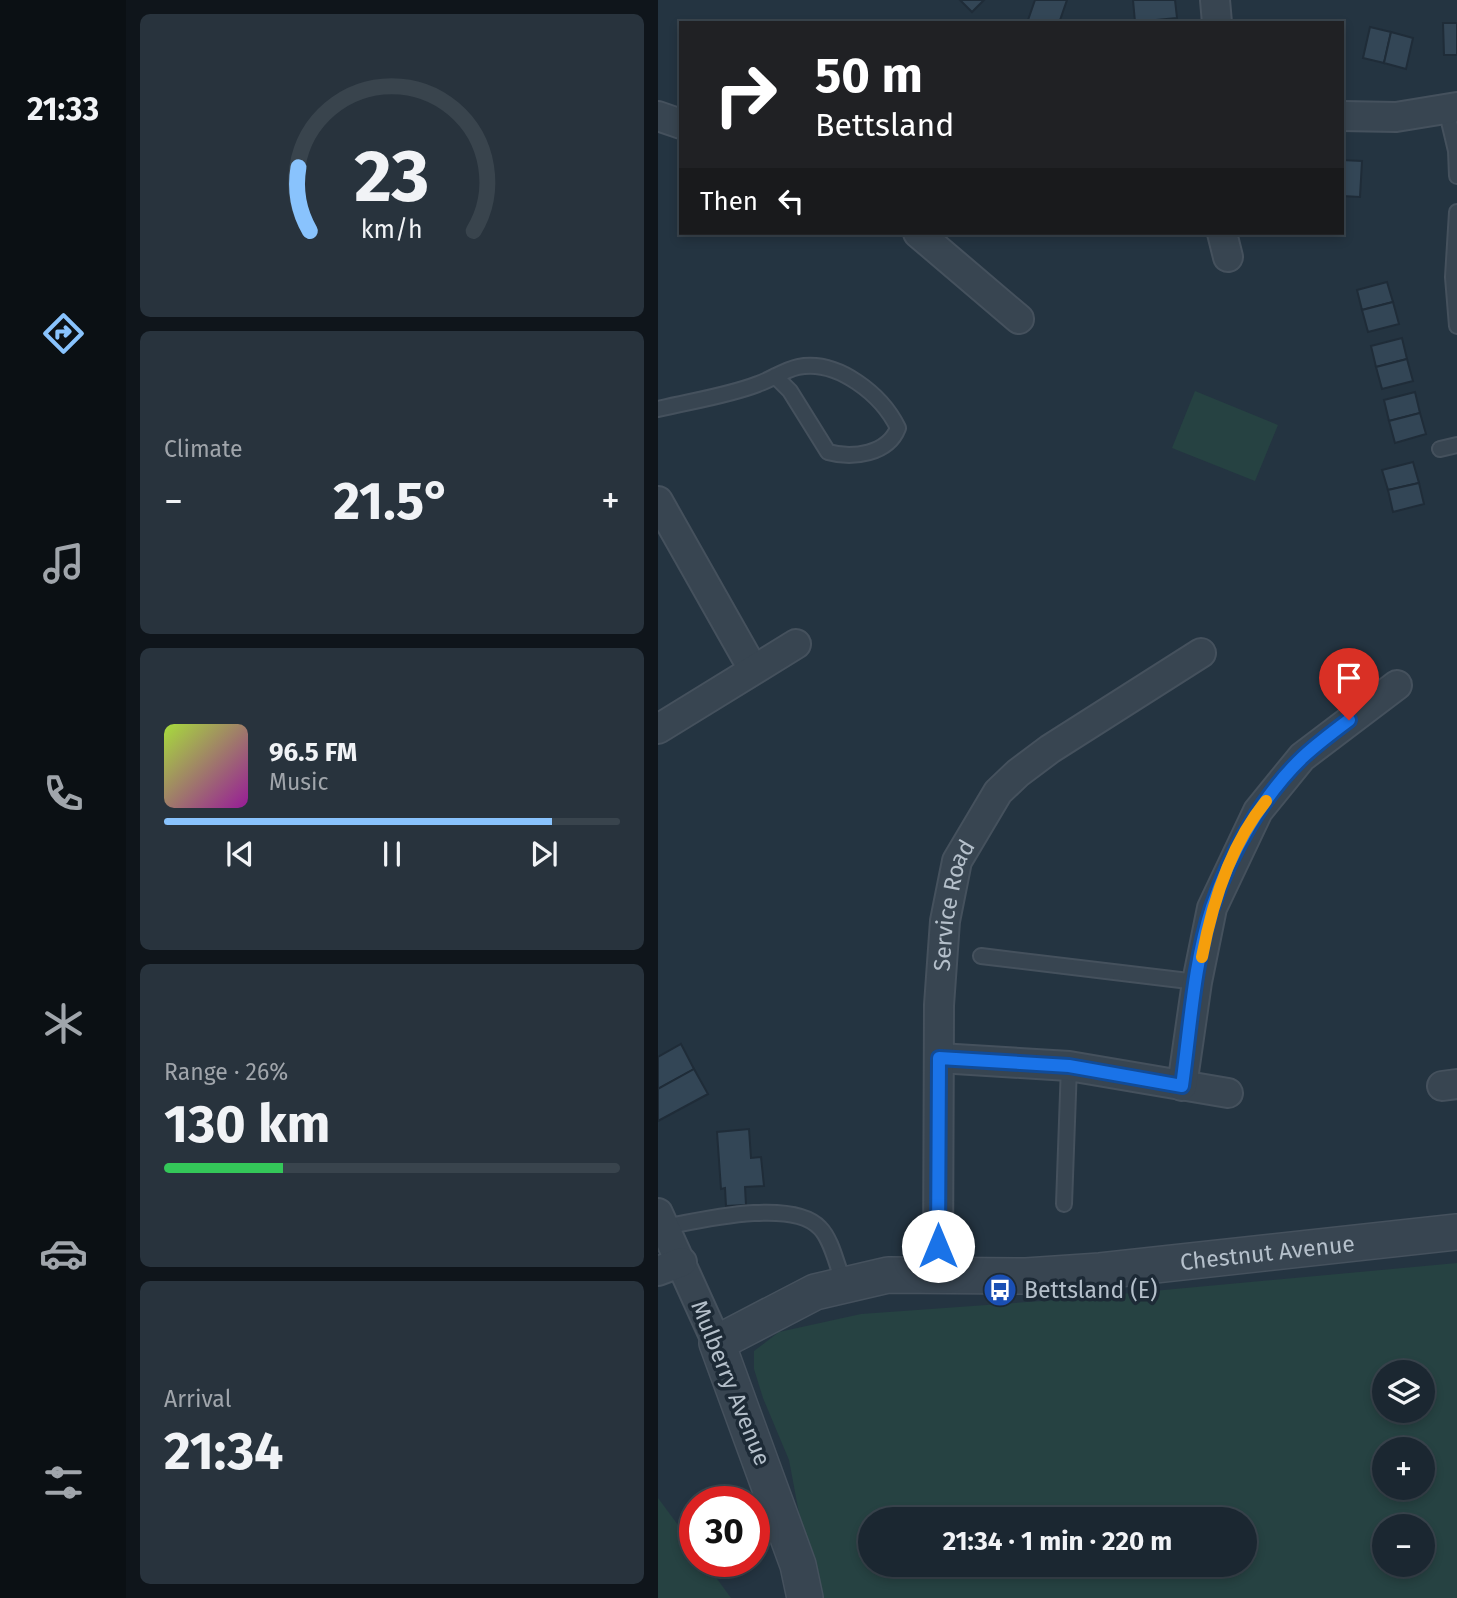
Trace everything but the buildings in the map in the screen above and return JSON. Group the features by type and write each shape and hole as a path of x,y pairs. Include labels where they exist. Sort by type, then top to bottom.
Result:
{"street":[{"path":"1215,0 1217,21"},
{"path":"1344,116 1396,117 1451,108"},
{"path":"658,116 679,123"},
{"path":"920,235 1019,319"},
{"path":"658,501 753,669"},
{"path":"658,729 796,643"},
{"name":"Service Road","path":"938,1273 939,1058 945,921 957,861 970,834 998,792 1018,773 1049,749 1201,653"},
{"path":"1182,1086 1197,982 1212,908 1258,811 1302,758 1397,685"},
{"path":"939,1058 1069,1066 1228,1093"},
{"name":"Mulberry Avenue","path":"662,1220 670,1267 724,1360 798,1565 804,1598"},
{"name":"Chestnut Avenue","path":"724,1360 815,1292 844,1283 888,1275 938,1273 1026,1276 1100,1271 1457,1232"}],"lane":[{"path":"1451,108 1457,151 1457,176"},
{"path":"1457,212 1453,276 1457,326"},
{"path":"658,409 758,384 775,376 800,366 822,367 851,379 876,396 890,411 898,428 894,440 884,447 859,454 841,456 828,452 790,391 775,376"},
{"path":"1440,449 1457,445"},
{"path":"981,956 1197,982"},
{"path":"1064,1204 1069,1066"},
{"path":"662,1220 762,1213 800,1216 822,1229 844,1283"}],"green space":[{"path":"1195,391 1278,425 1255,481 1172,448"},
{"path":"1457,1263 1457,1598 815,1598 789,1460 763,1398 754,1369 754,1351 779,1332 861,1314 1056,1300"},
{"path":"658,1498 679,1526 679,1577 716,1577 731,1598 658,1598"}],"slow traffic":[{"path":"1202,957 1212,908 1234,858 1266,801"}],"place":[{"name":"Bettsland (E)","path":"1000,1290"}],"route":[{"path":"938,1246 939,1058 1097,1069 1182,1086 1197,982 1212,908 1234,858 1258,811 1302,758 1349,720"}]}
